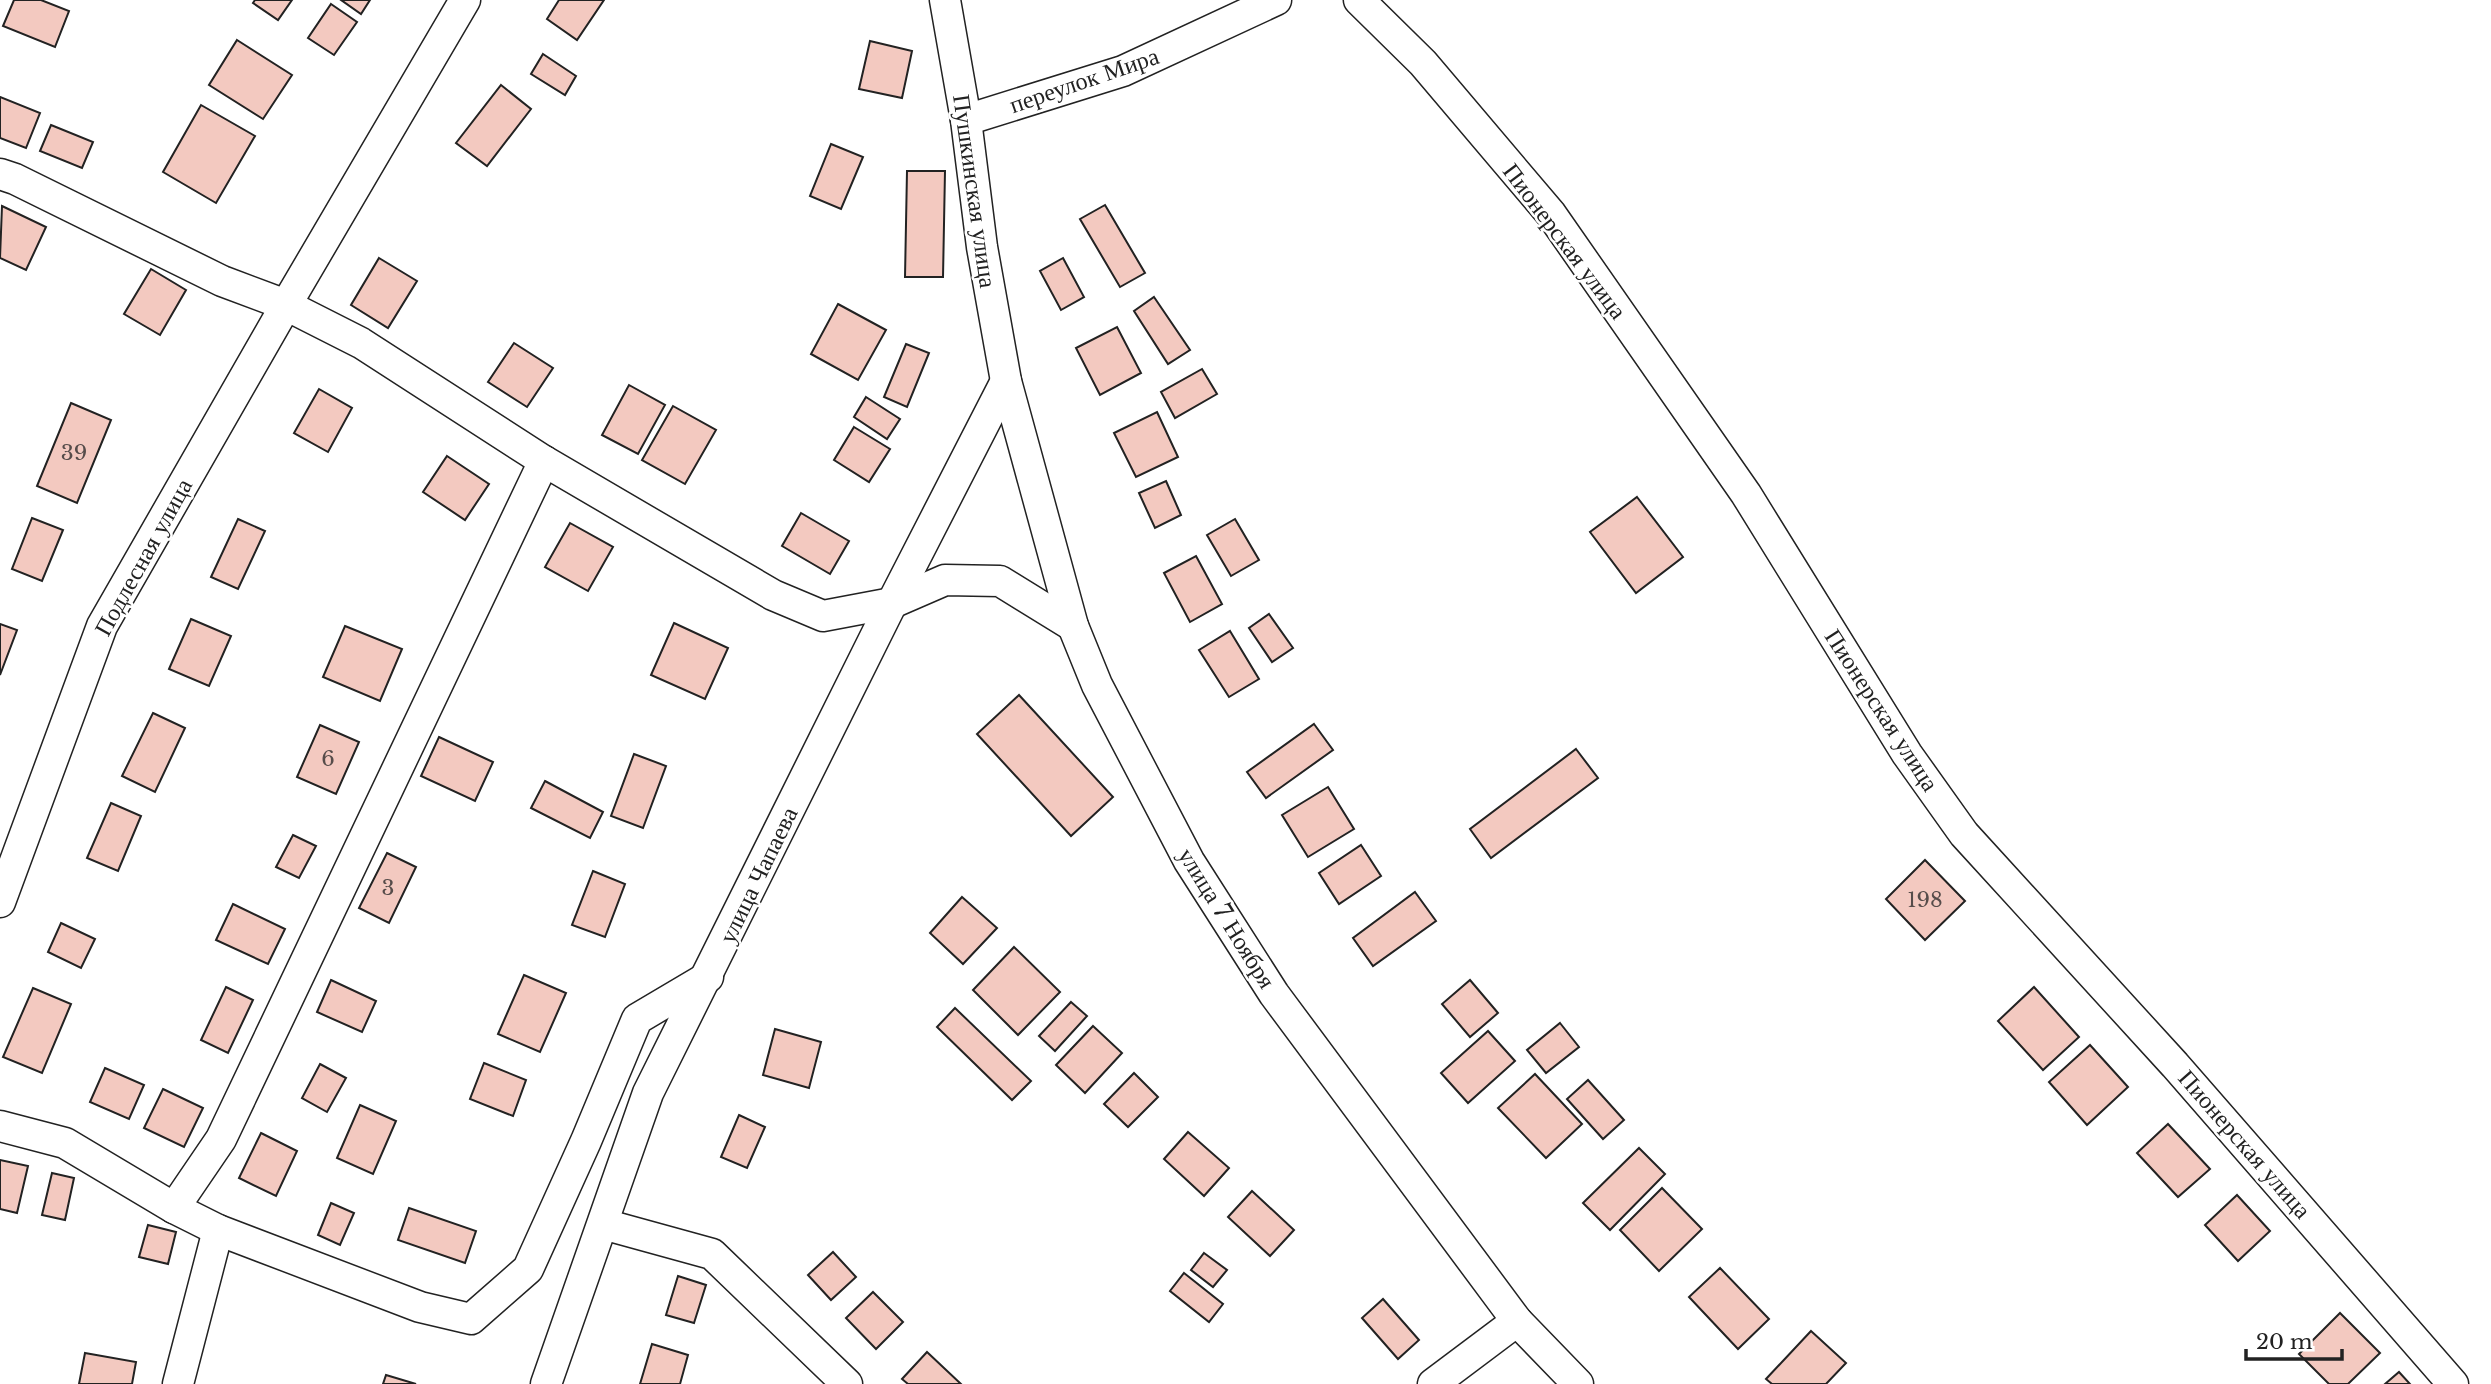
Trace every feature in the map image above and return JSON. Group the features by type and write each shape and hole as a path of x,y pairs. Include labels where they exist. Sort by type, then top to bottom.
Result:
{"street":[{"name":"Подлесная улица","path":"0,902 102,626 465,0"},
{"name":"Пушкинская улица","path":"946,0 966,120 982,247 1006,381"},
{"name":"переулок Мира","path":"966,120 1123,71 1276,0"},
{"name":"Пионерская улица","path":"1359,0 1423,63 1551,214 1746,494 1907,754 1964,834 2175,1065 2454,1384"},
{"path":"0,174 222,281 286,305 360,343 544,461 773,595 823,616 892,603 945,580 1000,581 1073,626"},
{"name":"улица Чапаева","path":"547,1384 648,1093 892,603 1006,381"},
{"name":"улица 7 Ноября","path":"1006,381 1073,626 1097,685 1189,861 1274,995 1517,1321 1578,1384"},
{"path":"174,1208 221,1139 544,461"},
{"path":"0,1126 65,1143 174,1208 218,1230 419,1307 471,1319 528,1269 586,1141 636,1019 708,977"},
{"path":"603,1224 712,1254 847,1384"},
{"path":"178,1384 218,1230"},
{"path":"1433,1384 1517,1321"}],"building":[{"path":"14,0 41,0 69,11 55,47 3,26"},
{"path":"255,0 292,0 278,20 253,3"},
{"path":"341,0 370,0 361,14"},
{"path":"559,0 604,0 577,40 547,19"},
{"path":"331,4 357,22 334,55 308,38"},
{"path":"237,40 292,75 263,119 209,85"},
{"path":"870,41 912,51 902,98 859,89"},
{"path":"543,54 576,76 565,95 531,74"},
{"path":"501,85 531,109 487,166 456,143"},
{"path":"0,97 40,113 26,148 0,138"},
{"path":"201,105 255,136 216,203 163,172"},
{"path":"51,125 93,142 82,168 40,151"},
{"path":"831,144 863,157 841,209 810,196"},
{"path":"907,171 945,171 943,277 905,277"},
{"path":"1105,205 1145,273 1120,287 1080,219"},
{"path":"2,206 46,227 26,270 0,258"},
{"path":"379,258 417,281 388,328 351,305"},
{"path":"1063,258 1084,297 1061,310 1040,271"},
{"path":"151,269 186,290 160,335 124,314"},
{"path":"1154,297 1190,350 1168,364 1134,311"},
{"path":"838,304 886,330 858,380 811,354"},
{"path":"1117,327 1141,373 1100,395 1076,348"},
{"path":"514,343 553,368 527,407 488,382"},
{"path":"906,344 929,353 907,407 884,397"},
{"path":"1202,369 1217,394 1175,418 1161,392"},
{"path":"629,385 665,405 638,454 602,435"},
{"path":"319,389 352,408 328,452 294,433"},
{"path":"866,397 900,419 887,439 854,417"},
{"path":"71,403 111,420 77,503 37,486"},
{"path":"673,406 716,430 685,484 642,460"},
{"path":"1157,412 1178,457 1136,477 1114,433"},
{"path":"854,427 890,449 869,482 834,460"},
{"path":"447,456 489,484 465,520 423,492"},
{"path":"1166,481 1181,515 1155,528 1139,493"},
{"path":"1637,497 1683,557 1636,593 1590,532"},
{"path":"801,513 849,541 830,574 782,546"},
{"path":"32,518 63,530 42,581 12,569"},
{"path":"238,519 265,531 238,589 211,577"},
{"path":"1235,519 1259,560 1231,576 1207,535"},
{"path":"570,523 613,547 588,591 545,567"},
{"path":"1196,556 1222,604 1190,622 1164,573"},
{"path":"1269,614 1293,648 1272,662 1249,628"},
{"path":"191,619 231,636 209,686 169,669"},
{"path":"674,623 728,648 705,699 651,675"},
{"path":"0,624 17,630 0,675"},
{"path":"345,626 402,649 380,701 323,677"},
{"path":"1230,631 1259,679 1229,697 1199,650"},
{"path":"1019,695 1113,797 1071,836 977,734"},
{"path":"153,713 185,728 155,792 122,776"},
{"path":"1314,724 1333,750 1266,798 1247,772"},
{"path":"320,725 359,742 336,794 297,777"},
{"path":"439,737 493,762 475,801 421,776"},
{"path":"1576,749 1598,778 1491,858 1470,829"},
{"path":"634,754 666,766 643,828 611,816"},
{"path":"545,781 603,812 590,838 531,808"},
{"path":"1328,787 1354,829 1308,857 1282,815"},
{"path":"111,803 141,816 118,871 87,858"},
{"path":"293,835 316,846 299,878 276,867"},
{"path":"1361,845 1381,876 1339,904 1319,873"},
{"path":"387,853 416,867 389,923 359,908"},
{"path":"1925,860 1965,901 1925,940 1886,899"},
{"path":"593,871 625,884 605,937 572,925"},
{"path":"1415,892 1436,921 1373,966 1353,938"},
{"path":"962,897 997,928 963,964 930,933"},
{"path":"233,904 285,929 268,964 216,940"},
{"path":"61,923 95,939 81,968 48,952"},
{"path":"1014,947 1060,992 1018,1035 973,990"},
{"path":"524,975 566,993 540,1052 498,1034"},
{"path":"331,980 376,1001 362,1032 317,1012"},
{"path":"1470,980 1498,1013 1470,1037 1442,1004"},
{"path":"226,987 253,1000 228,1053 201,1040"},
{"path":"2034,987 2079,1037 2043,1070 1998,1021"},
{"path":"33,988 71,1004 42,1073 3,1057"},
{"path":"1071,1002 1087,1016 1055,1051 1039,1036"},
{"path":"955,1008 1031,1081 1012,1100 937,1027"},
{"path":"1560,1023 1579,1047 1546,1073 1527,1050"},
{"path":"1093,1026 1122,1053 1085,1093 1056,1065"},
{"path":"775,1029 821,1042 809,1088 763,1075"},
{"path":"1488,1031 1515,1061 1468,1103 1441,1073"},
{"path":"2090,1045 2128,1087 2087,1125 2049,1082"},
{"path":"484,1063 526,1080 513,1116 470,1099"},
{"path":"320,1064 346,1078 327,1112 302,1098"},
{"path":"105,1068 144,1085 129,1119 90,1102"},
{"path":"1134,1073 1158,1097 1128,1127 1104,1104"},
{"path":"1535,1074 1582,1124 1546,1158 1498,1108"},
{"path":"1588,1080 1624,1120 1603,1139 1567,1099"},
{"path":"163,1089 203,1108 184,1147 144,1128"},
{"path":"360,1105 396,1121 373,1174 337,1158"},
{"path":"739,1115 765,1127 747,1168 721,1157"},
{"path":"2168,1124 2210,1169 2178,1197 2137,1153"},
{"path":"1188,1132 1229,1168 1204,1196 1164,1159"},
{"path":"261,1133 297,1151 276,1196 239,1178"},
{"path":"1639,1148 1665,1174 1610,1230 1583,1203"},
{"path":"0,1160 28,1166 17,1213 0,1209"},
{"path":"52,1173 74,1178 65,1220 42,1215"},
{"path":"1662,1188 1702,1229 1659,1271 1620,1230"},
{"path":"1252,1191 1294,1230 1270,1256 1228,1217"},
{"path":"2237,1195 2270,1231 2238,1261 2205,1225"},
{"path":"331,1203 354,1213 340,1245 318,1235"},
{"path":"409,1208 476,1231 465,1263 398,1240"},
{"path":"148,1225 176,1232 168,1264 139,1257"},
{"path":"833,1252 856,1277 831,1300 808,1275"},
{"path":"1204,1253 1227,1270 1213,1287 1191,1270"},
{"path":"1720,1268 1769,1319 1738,1349 1689,1297"},
{"path":"1184,1273 1223,1304 1209,1322 1170,1291"},
{"path":"678,1276 706,1285 694,1323 666,1315"},
{"path":"873,1292 903,1322 876,1349 846,1318"},
{"path":"1383,1299 1419,1340 1398,1359 1362,1318"},
{"path":"2340,1313 2380,1353 2348,1384 2329,1384 2299,1354"},
{"path":"1811,1331 1846,1363 1826,1384 1772,1384 1766,1379"},
{"path":"652,1344 688,1355 680,1384 640,1384"},
{"path":"927,1352 961,1384 908,1384 902,1379"},
{"path":"85,1353 136,1362 132,1384 79,1384"},
{"path":"2399,1372 2410,1384 2385,1384"},
{"path":"386,1375 416,1384 383,1384"}]}
